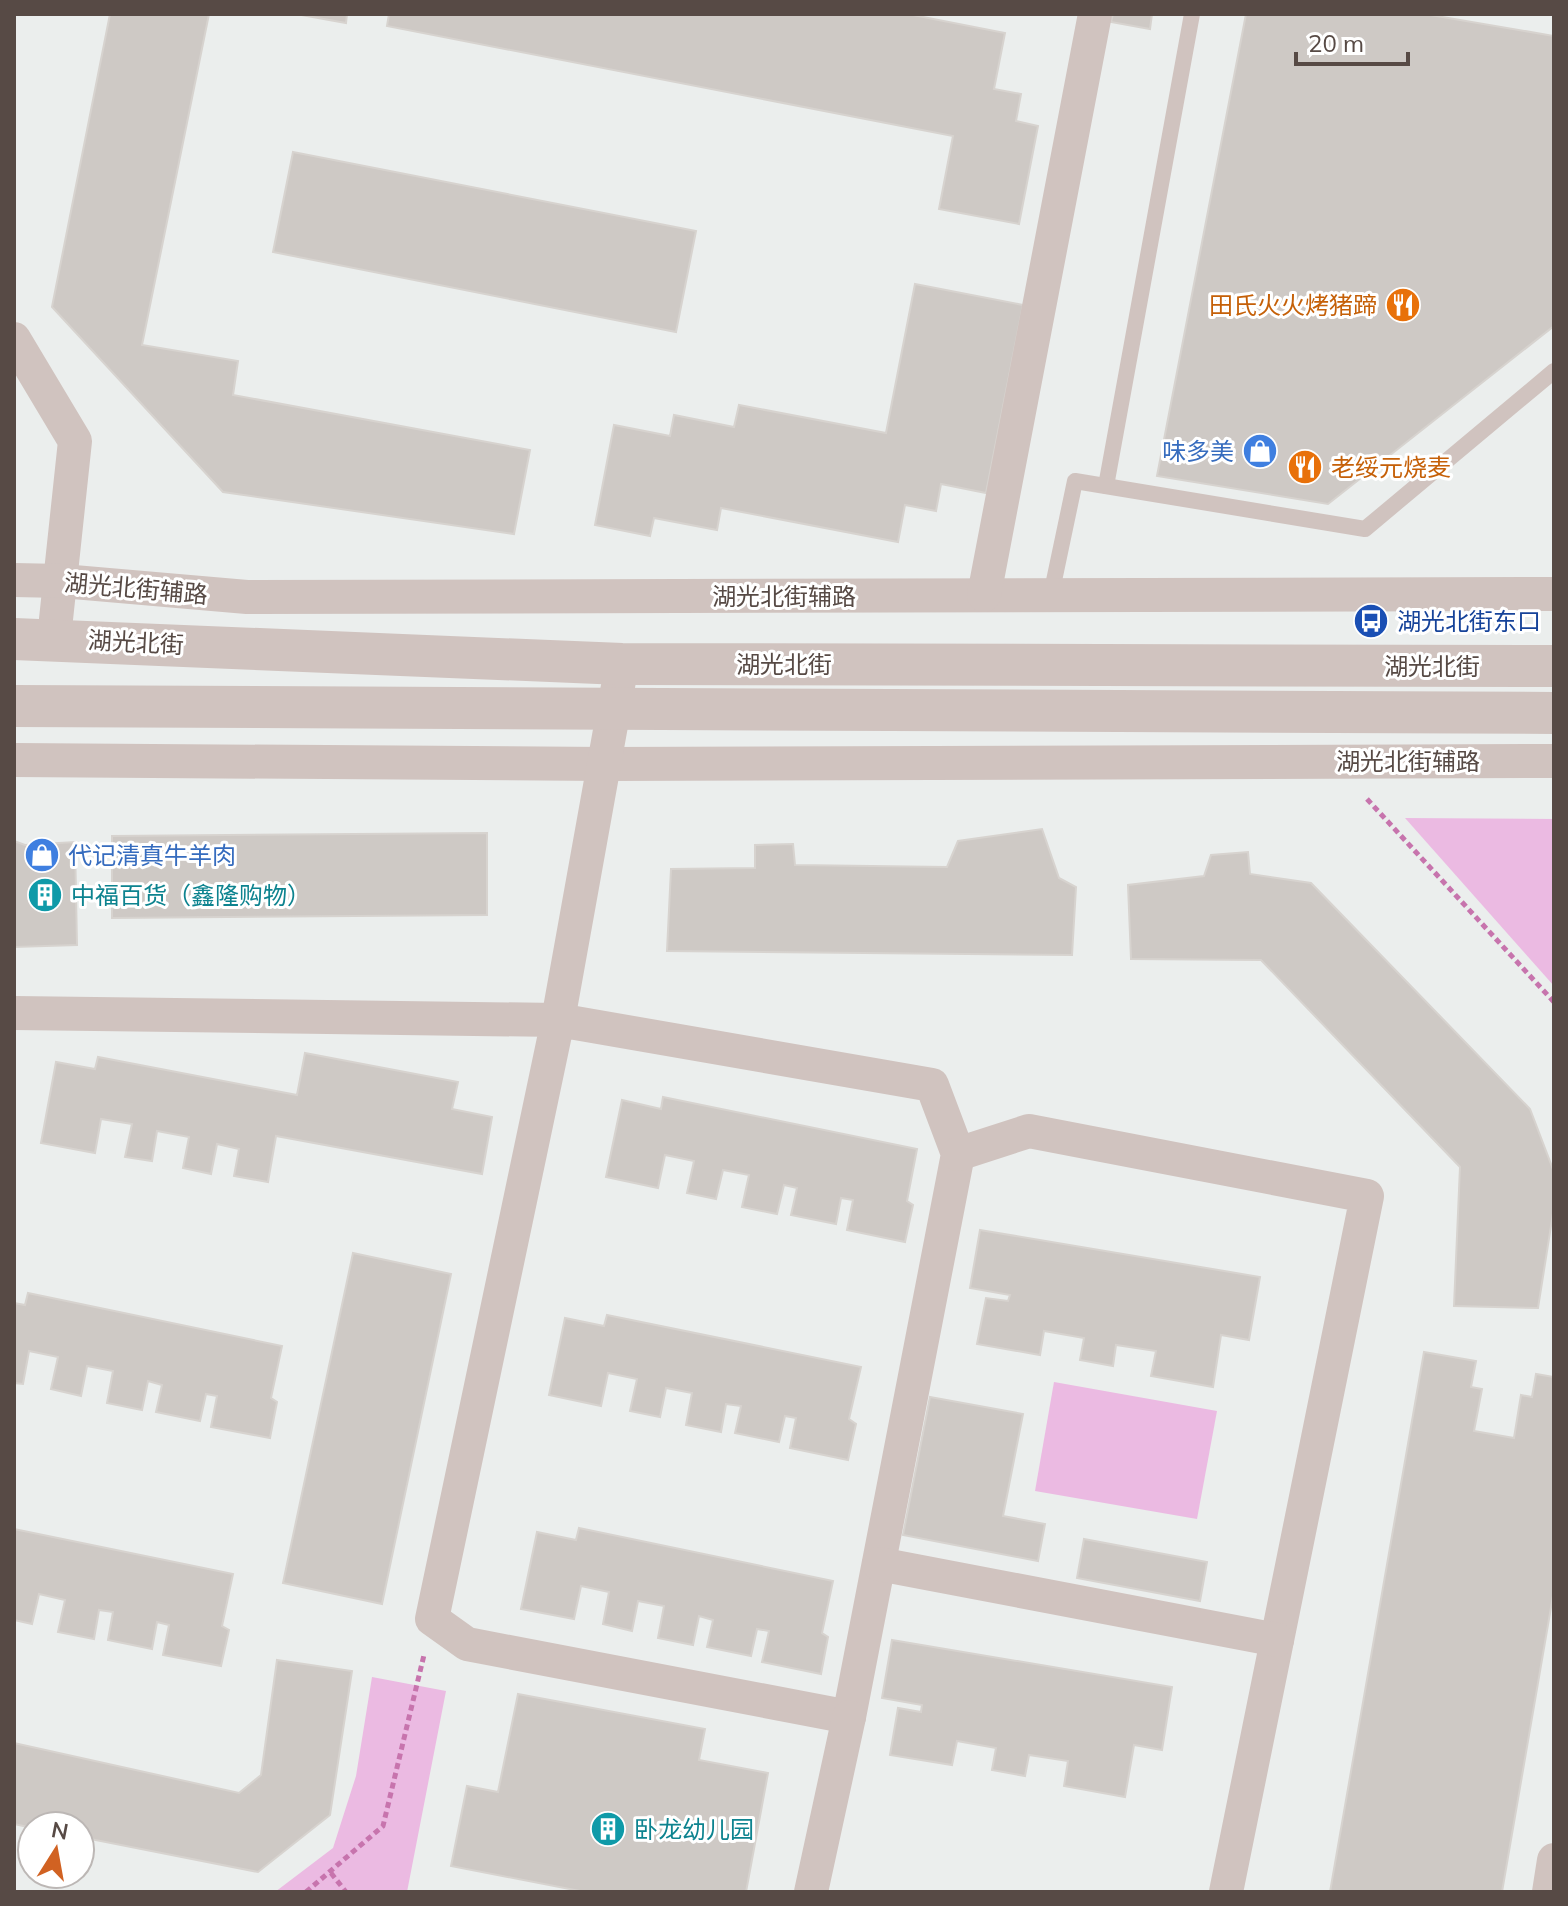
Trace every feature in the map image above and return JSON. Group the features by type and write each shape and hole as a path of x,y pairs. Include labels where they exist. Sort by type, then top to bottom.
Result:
{"street":[{"path":"984,595 1095,14"},
{"path":"14,339 75,441 62,581 34,638"},
{"name":"湖光北街辅路","path":"14,580 62,581 247,597 1554,594"},
{"name":"湖光北街","path":"34,638 622,664 1554,666"},
{"path":"622,664 558,1020 432,1619 467,1644 849,1717"},
{"name":"湖光北街","path":"14,706 1554,713"},
{"name":"湖光北街辅路","path":"14,760 606,764 1554,761"},
{"path":"14,1013 558,1020 932,1085 958,1154 849,1717 811,1892"},
{"path":"958,1154 1029,1131 1367,1196 1226,1892"},
{"path":"879,1564 1277,1640"},
{"path":"1549,1892 1554,1860"}],"lane":[{"path":"1106,486 1192,14"},
{"path":"1051,595 1075,481 1365,529 1554,371"}],"path":[{"path":"1367,799 1554,1002"},
{"path":"306,1892 383,1826 432,1619"},
{"path":"331,1873 346,1892"}],"shaded area":[{"path":"1405,818 1554,819 1554,986"},
{"path":"1054,1382 1217,1411 1197,1519 1035,1491"},
{"path":"372,1677 446,1691 407,1892 275,1892 333,1848 356,1776"}],"building":[{"path":"110,14 209,14 142,345 238,361 233,395 530,450 514,534 223,492 52,307"},
{"path":"296,14 347,14 346,23"},
{"path":"389,14 908,14 1005,33 994,89 1021,94 1016,121 1038,126 1019,224 939,209 953,136 387,26"},
{"path":"1113,14 1152,14 1150,29 1111,22"},
{"path":"1246,14 1425,14 1554,36 1554,326 1328,504 1157,476"},
{"path":"293,152 696,231 676,332 273,252"},
{"path":"915,284 1023,305 986,493 941,484 936,511 905,505 898,542 721,508 717,530 654,518 650,536 595,525 614,425 670,436 674,415 734,427 739,405 886,433"},
{"path":"1042,829 1059,878 1076,887 1072,955 667,951 671,869 755,868 755,845 793,844 795,865 947,867 958,841"},
{"path":"487,833 487,915 112,918 112,836"},
{"name":"中福百货（鑫隆购物）","path":"14,841 25,845 75,842 77,945 14,947"},
{"path":"1248,852 1250,874 1311,883 1530,1109 1554,1172 1554,1207 1538,1308 1454,1306 1460,1167 1261,960 1131,959 1128,885 1204,876 1211,855"},
{"path":"305,1053 458,1082 452,1109 492,1117 482,1174 276,1136 268,1182 234,1176 239,1149 217,1144 211,1174 183,1168 189,1137 157,1131 152,1161 125,1157 132,1124 101,1119 95,1153 41,1143 56,1062 95,1069 98,1057 297,1095"},
{"path":"663,1097 917,1149 907,1201 913,1205 905,1242 847,1230 853,1200 841,1198 836,1224 791,1215 797,1188 784,1185 777,1214 742,1207 749,1175 723,1170 716,1199 687,1193 694,1161 665,1155 658,1188 606,1177 622,1100 661,1109"},
{"path":"980,1230 1260,1277 1249,1340 1221,1335 1213,1387 1151,1376 1156,1351 1116,1345 1113,1366 1080,1360 1084,1338 1044,1331 1040,1355 977,1344 986,1298 1008,1301 1010,1295 970,1288"},
{"path":"353,1253 451,1274 382,1604 283,1583"},
{"path":"28,1293 282,1346 271,1398 277,1402 270,1438 211,1427 217,1396 206,1394 200,1421 156,1412 162,1385 148,1381 142,1410 107,1403 113,1371 87,1366 81,1396 51,1389 58,1357 29,1351 23,1384 14,1383 14,1303 25,1305"},
{"path":"607,1315 861,1367 849,1419 856,1424 848,1460 790,1448 796,1418 785,1416 779,1442 735,1433 741,1406 726,1404 721,1432 686,1425 692,1393 666,1388 660,1417 630,1411 637,1379 608,1373 601,1406 549,1395 565,1318 604,1326"},
{"path":"1424,1352 1476,1361 1471,1387 1482,1389 1474,1431 1514,1438 1521,1395 1532,1397 1536,1374 1554,1377 1554,1590 1502,1892 1330,1892"},
{"path":"930,1397 1023,1414 1003,1516 1045,1524 1038,1561 903,1535"},
{"path":"579,1528 833,1581 822,1633 828,1637 821,1674 762,1662 769,1631 757,1629 751,1656 707,1647 713,1620 699,1616 693,1645 658,1638 664,1606 638,1601 632,1631 603,1624 609,1592 581,1586 574,1619 521,1609 537,1532 576,1540"},
{"path":"14,1529 233,1574 222,1626 229,1630 221,1666 163,1655 169,1625 157,1622 152,1649 108,1640 113,1612 99,1610 94,1639 58,1632 65,1600 39,1594 32,1624 14,1620"},
{"path":"1084,1539 1207,1562 1200,1601 1077,1578"},
{"path":"892,1640 1172,1687 1162,1750 1134,1745 1125,1797 1064,1786 1068,1761 1029,1755 1025,1776 992,1770 996,1748 957,1741 952,1765 890,1755 898,1708 921,1712 922,1705 882,1698"},
{"path":"277,1660 352,1671 330,1815 258,1872 96,1840 96,1810 16,1810 14,1824 14,1743 239,1793 261,1775"},
{"name":"卧龙幼儿园","path":"518,1694 705,1729 699,1760 768,1773 746,1892 585,1892 451,1866 467,1786 498,1792"}],"place":[{"name":"田氏火火烤猪蹄","path":"1403,305"},
{"name":"味多美","path":"1260,451"},
{"name":"老绥元烧麦","path":"1305,467"},
{"name":"湖光北街东口","path":"1371,621"},
{"name":"代记清真牛羊肉","path":"42,855"},
{"name":"中福百货（鑫隆购物）","path":"45,895"},
{"name":"卧龙幼儿园","path":"608,1829"}]}
